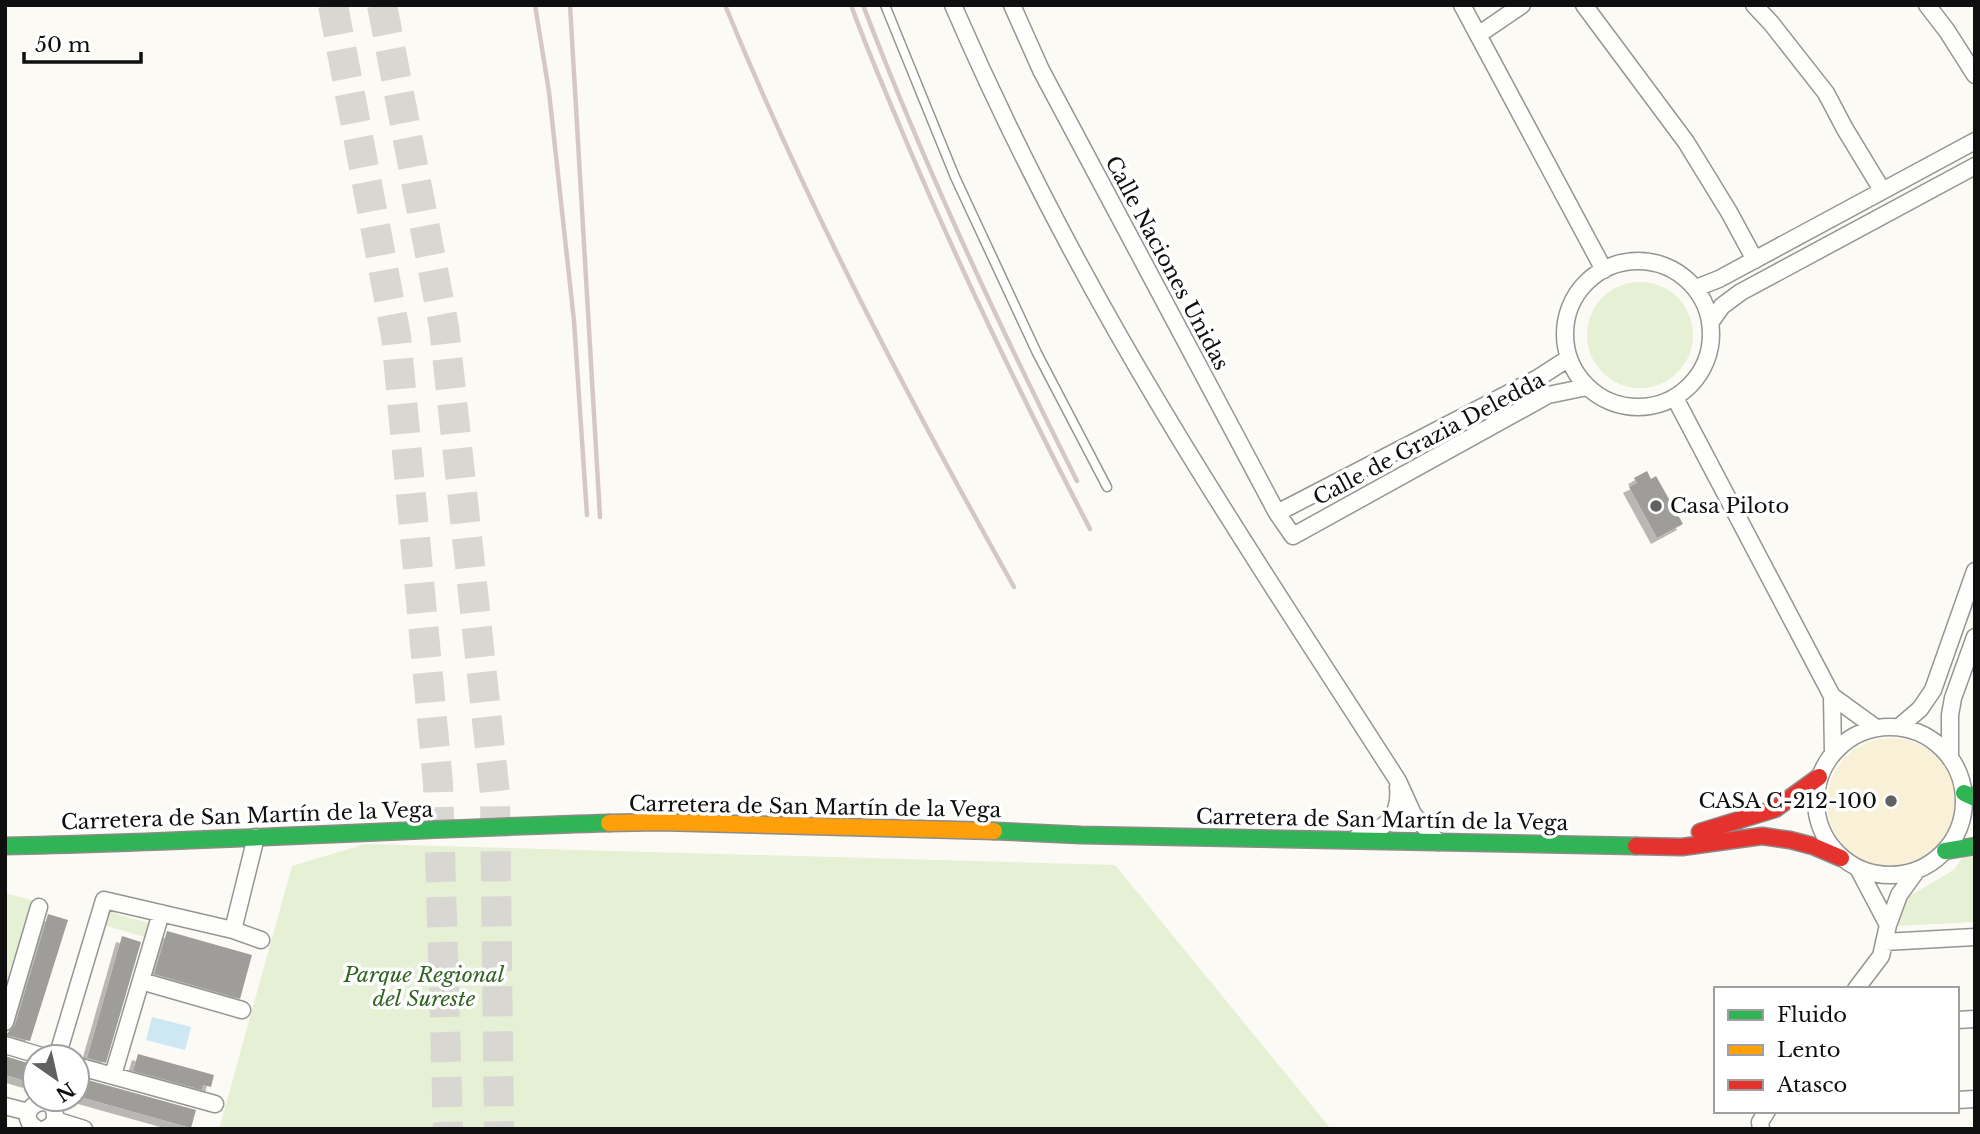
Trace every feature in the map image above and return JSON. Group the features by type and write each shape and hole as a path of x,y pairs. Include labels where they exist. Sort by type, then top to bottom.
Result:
{"street":[{"path":"953,5 1044,197 1158,402 1398,781 1413,814 1438,842"},
{"name":"Calle Naciones Unidas","path":"1012,5 1041,70 1278,513 1293,536"},
{"path":"1462,5 1604,270"},
{"path":"1478,35 1521,5"},
{"path":"1584,5 1686,142 1755,260"},
{"path":"1754,5 1772,23 1826,93 1882,190"},
{"path":"1927,5 1975,75"},
{"path":"1696,288 1719,279 1975,141"},
{"path":"1710,323 1722,306 1741,292 1975,166"},
{"path":"1629,261 1654,262 1677,271 1696,288 1712,335 1708,360 1695,382 1675,398 1653,406 1629,407 1606,401 1587,387 1576,374 1564,337 1567,317 1575,297 1588,280 1604,270 1629,261"},
{"name":"Calle de Grazia Deledda","path":"1278,513 1538,378 1569,358"},
{"name":"Calle de Grazia Deledda","path":"1293,536 1548,395 1587,387"},
{"path":"1675,398 1832,696 1876,728"},
{"path":"1899,727 1920,709 1933,690 1975,571"},
{"path":"1950,758 1952,707 1975,637"},
{"path":"1832,696 1833,753"},
{"path":"1899,727 1936,743 1950,758 1969,796 1957,834 1945,851 1917,870 1898,875 1878,875 1859,870 1841,858 1827,842 1818,821 1815,799 1819,777 1833,753 1854,736 1876,728 1899,727"},
{"name":"Carretera de San Martín de la Vega","path":"1624,846 1707,831 1775,809 1819,777"},
{"path":"1345,840 1372,832 1391,820 1398,806 1398,781"},
{"name":"Carretera de San Martín de la Vega","path":"5,846 659,822 1081,835 1682,847 1762,836 1813,846 1841,858"},
{"path":"233,930 256,837"},
{"path":"1945,851 1975,846"},
{"path":"1859,870 1888,925"},
{"path":"1858,987 1881,956 1899,895 1917,870"},
{"path":"61,1043 104,900 233,930 261,940"},
{"path":"5,1022 38,907"},
{"path":"113,1075 161,913"},
{"path":"1884,942 1975,937"},
{"path":"141,981 242,1010"},
{"path":"91,1070 215,1104"},
{"path":"28,1113 28,1119 37,1129"},
{"path":"1761,1129 1760,1122 1766,1113"},
{"path":"50,1124 84,1129"}],"lane":[{"path":"885,5 955,177 1037,353 1107,486"}],"green space":[{"path":"1640,282 1660,286 1677,298 1689,315 1693,335 1689,355 1677,372 1660,384 1640,388 1620,384 1603,372 1591,355 1587,335 1591,315 1603,298 1620,286"},
{"name":"Parque Regional del Sureste","path":"365,844 1115,865 1331,1129 219,1129 292,866"},
{"path":"1975,852 1975,922 1896,926 1906,898 1954,870 1965,853"},
{"path":"5,893 35,901 5,1006"},
{"path":"116,910 116,914 149,923 145,937 103,925 106,915"}],"sand":[{"path":"1891,738 1916,743 1936,757 1950,777 1955,802 1950,827 1936,847 1916,861 1891,866 1866,861 1846,847 1832,827 1827,802 1832,777 1846,757 1866,743"}],"water":[{"path":"152,1017 191,1027 185,1050 146,1040"}],"building":[{"name":"Casa Piloto","path":"1647,471 1651,479 1656,476 1683,524 1657,538 1629,487 1637,483 1634,478"},
{"path":"48,914 68,920 30,1041 6,1035 15,1025"},
{"path":"167,931 252,955 240,999 154,974"},
{"path":"122,936 141,942 106,1063 91,1059 91,1044"},
{"path":"138,1054 214,1075 211,1087 203,1085 202,1090 133,1071"},
{"path":"5,1056 21,1061 21,1080 5,1075"},
{"path":"91,1081 196,1110 191,1128 91,1100"}],"tunnel":[{"path":"333,5 396,336 438,783 448,1129"},
{"path":"382,5 444,327 495,794 499,1129"}],"railway":[{"path":"535,5 549,92 574,321 587,515"},
{"path":"570,5 600,517"},
{"path":"725,5 825,228 898,373 1014,587"},
{"path":"851,5 901,129 968,281 1090,529"},
{"path":"863,5 964,246 1077,481"}],"traffic: fast":[{"path":"1964,793 1975,798"},
{"path":"5,846 609,823"},
{"path":"994,831 1636,846"},
{"path":"1945,851 1975,846"}],"traffic: slow":[{"path":"609,823 994,831"}],"traffic: jam":[{"path":"1700,832 1775,809 1819,777"},
{"path":"1636,846 1682,847 1762,836 1813,846 1841,858"}],"place":[{"name":"Casa Piloto","path":"1656,506"},
{"name":"CASA C-212-100","path":"1891,801"}]}
